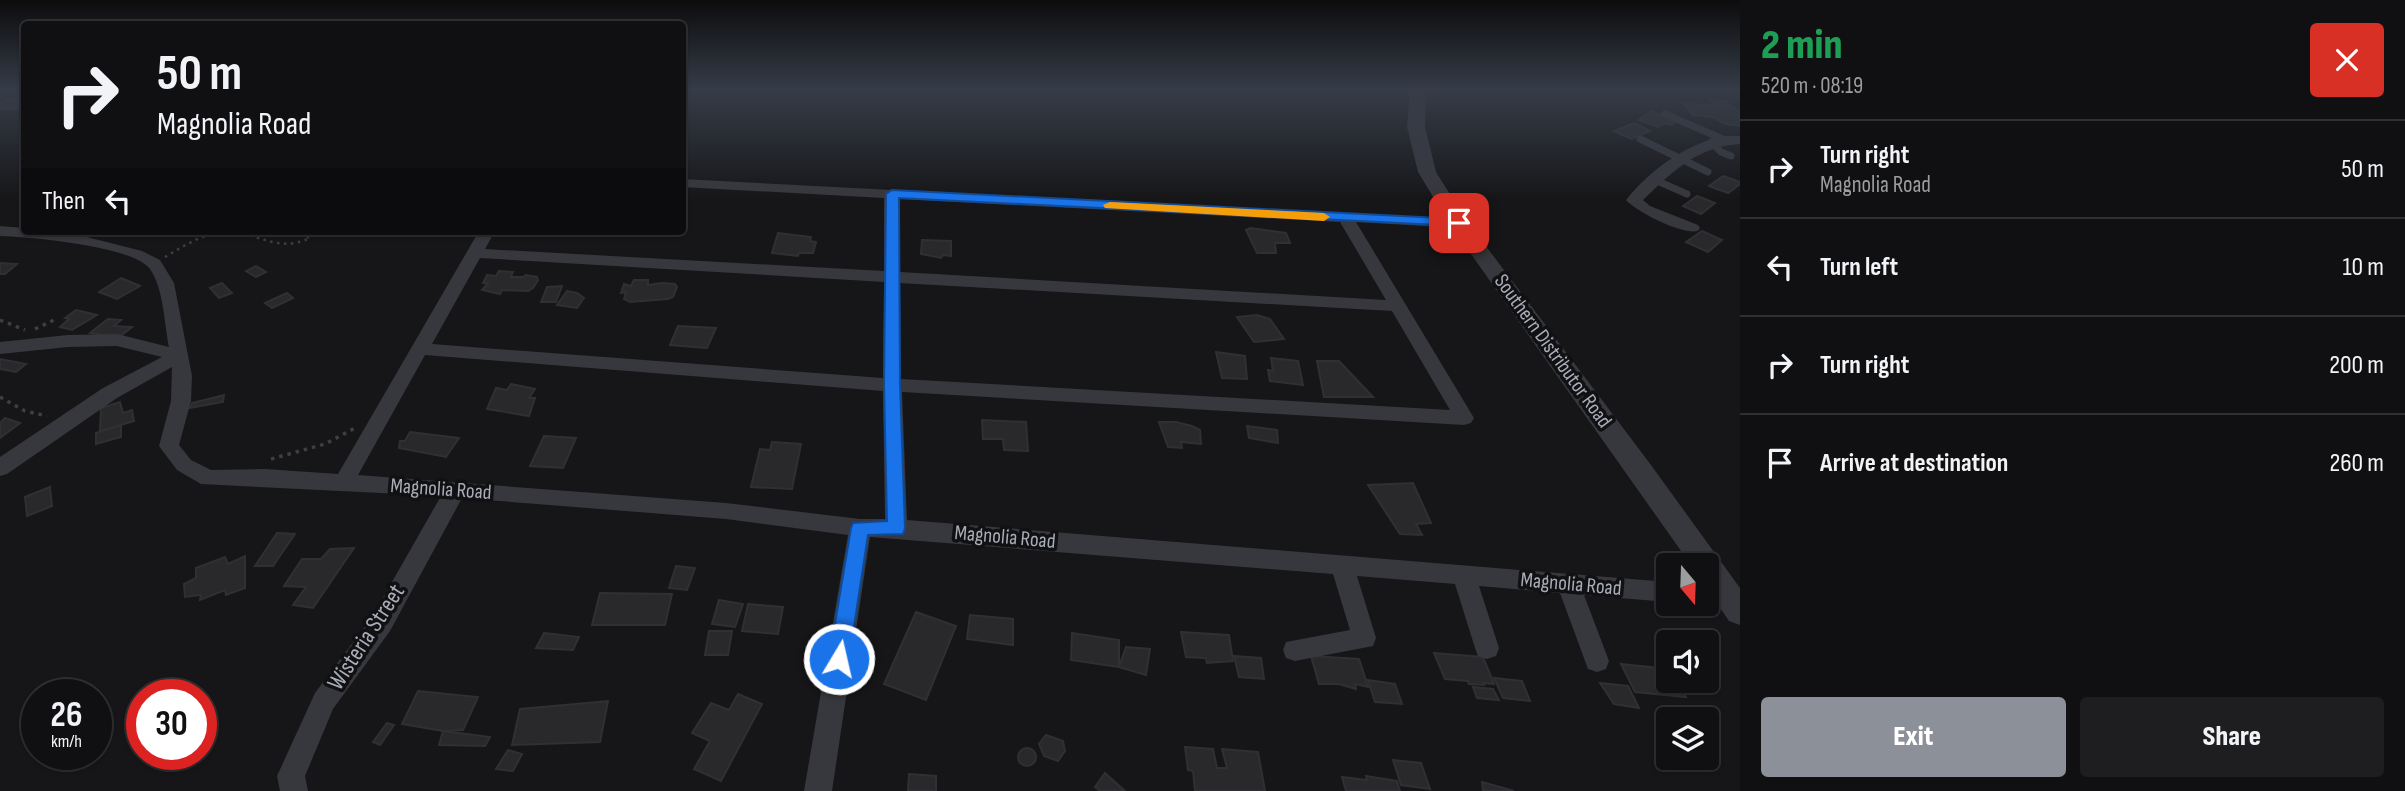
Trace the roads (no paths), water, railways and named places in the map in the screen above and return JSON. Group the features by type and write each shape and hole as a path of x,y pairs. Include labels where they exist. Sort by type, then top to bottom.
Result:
{"street":[{"name":"Southern Distributor Road","path":"1416,126 1427,172 1459,223 1729,600"},
{"path":"1692,228 1645,209 1634,200 1680,157 1717,140 1740,140"},
{"path":"686,183 892,194 1268,220 1346,218 1459,223"},
{"path":"892,194 892,385 896,528"},
{"path":"422,349 892,385 1464,418 1346,218"},
{"path":"0,231 21,232"},
{"path":"65,235 136,254 154,263 166,283 181,356"},
{"path":"343,483 422,349 485,235"},
{"path":"474,253 1396,306"},
{"path":"0,348 68,341 117,340 135,342 181,356"},
{"path":"0,468 138,374 181,356"},
{"name":"Magnolia Road","path":"181,356 181,401 169,446 184,466 208,478 265,477 456,489 726,511 860,528 896,528 1656,591"},
{"name":"Wisteria Street","path":"294,791 292,776 324,701 381,624 456,489"},
{"path":"818,791 860,528"},
{"path":"1295,650 1364,638 1351,588 1341,565"},
{"path":"1464,575 1487,648"},
{"path":"1568,584 1597,661"}],"lane":[{"path":"1689,126 1717,140 1721,152 1731,156"},
{"path":"1640,139 1708,172"},
{"path":"1656,180 1687,194"}]}
